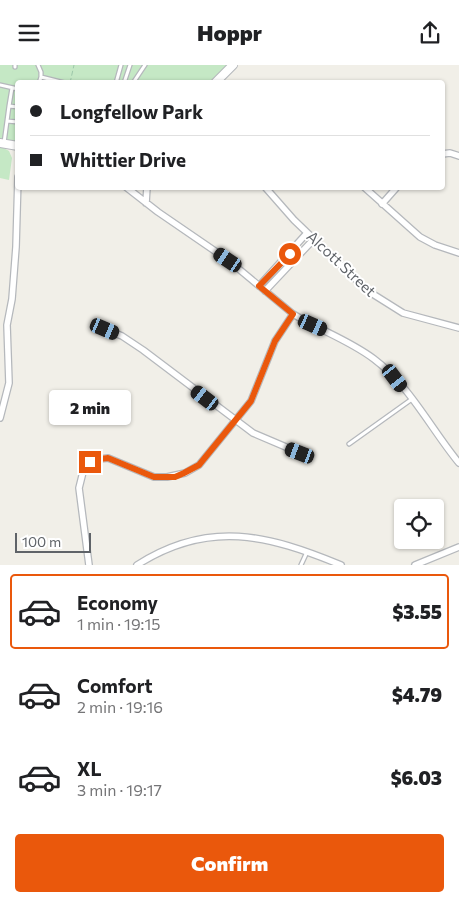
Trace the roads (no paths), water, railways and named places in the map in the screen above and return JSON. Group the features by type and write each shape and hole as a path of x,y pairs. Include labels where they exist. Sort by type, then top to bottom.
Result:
{"street":[{"path":"218,80 233,65"},
{"path":"2,143 15,145"},
{"path":"445,154 459,156"},
{"path":"0,418 4,409 9,383 6,325 12,299 18,190"},
{"path":"130,190 228,260 293,314 338,337 372,358 395,378 459,463"},
{"path":"146,203 147,190"},
{"name":"Alcott Street","path":"267,190 307,233 368,291 403,313 459,328"},
{"path":"367,190 420,237 435,245 459,253"},
{"path":"382,204 394,190"},
{"path":"259,286 307,233"},
{"path":"265,291 314,239"},
{"path":"89,565 79,488 84,469 90,462 108,458 154,477 175,477 199,465 251,401 275,341 293,314"},
{"path":"105,329 122,336 235,420 260,436 300,453"},
{"path":"137,565 150,557 199,538 223,535 260,538 307,552 341,565"},
{"path":"415,565 459,547"}],"lane":[{"path":"38,65 41,72 40,80"},
{"path":"117,80 121,65"},
{"path":"125,80 130,65"},
{"path":"135,80 146,65"},
{"path":"41,77 51,80"},
{"path":"0,85 15,88"},
{"path":"2,143 12,88"},
{"path":"9,106 15,107"},
{"path":"7,121 15,122"},
{"path":"349,444 412,399"},
{"path":"301,565 307,552"}]}
